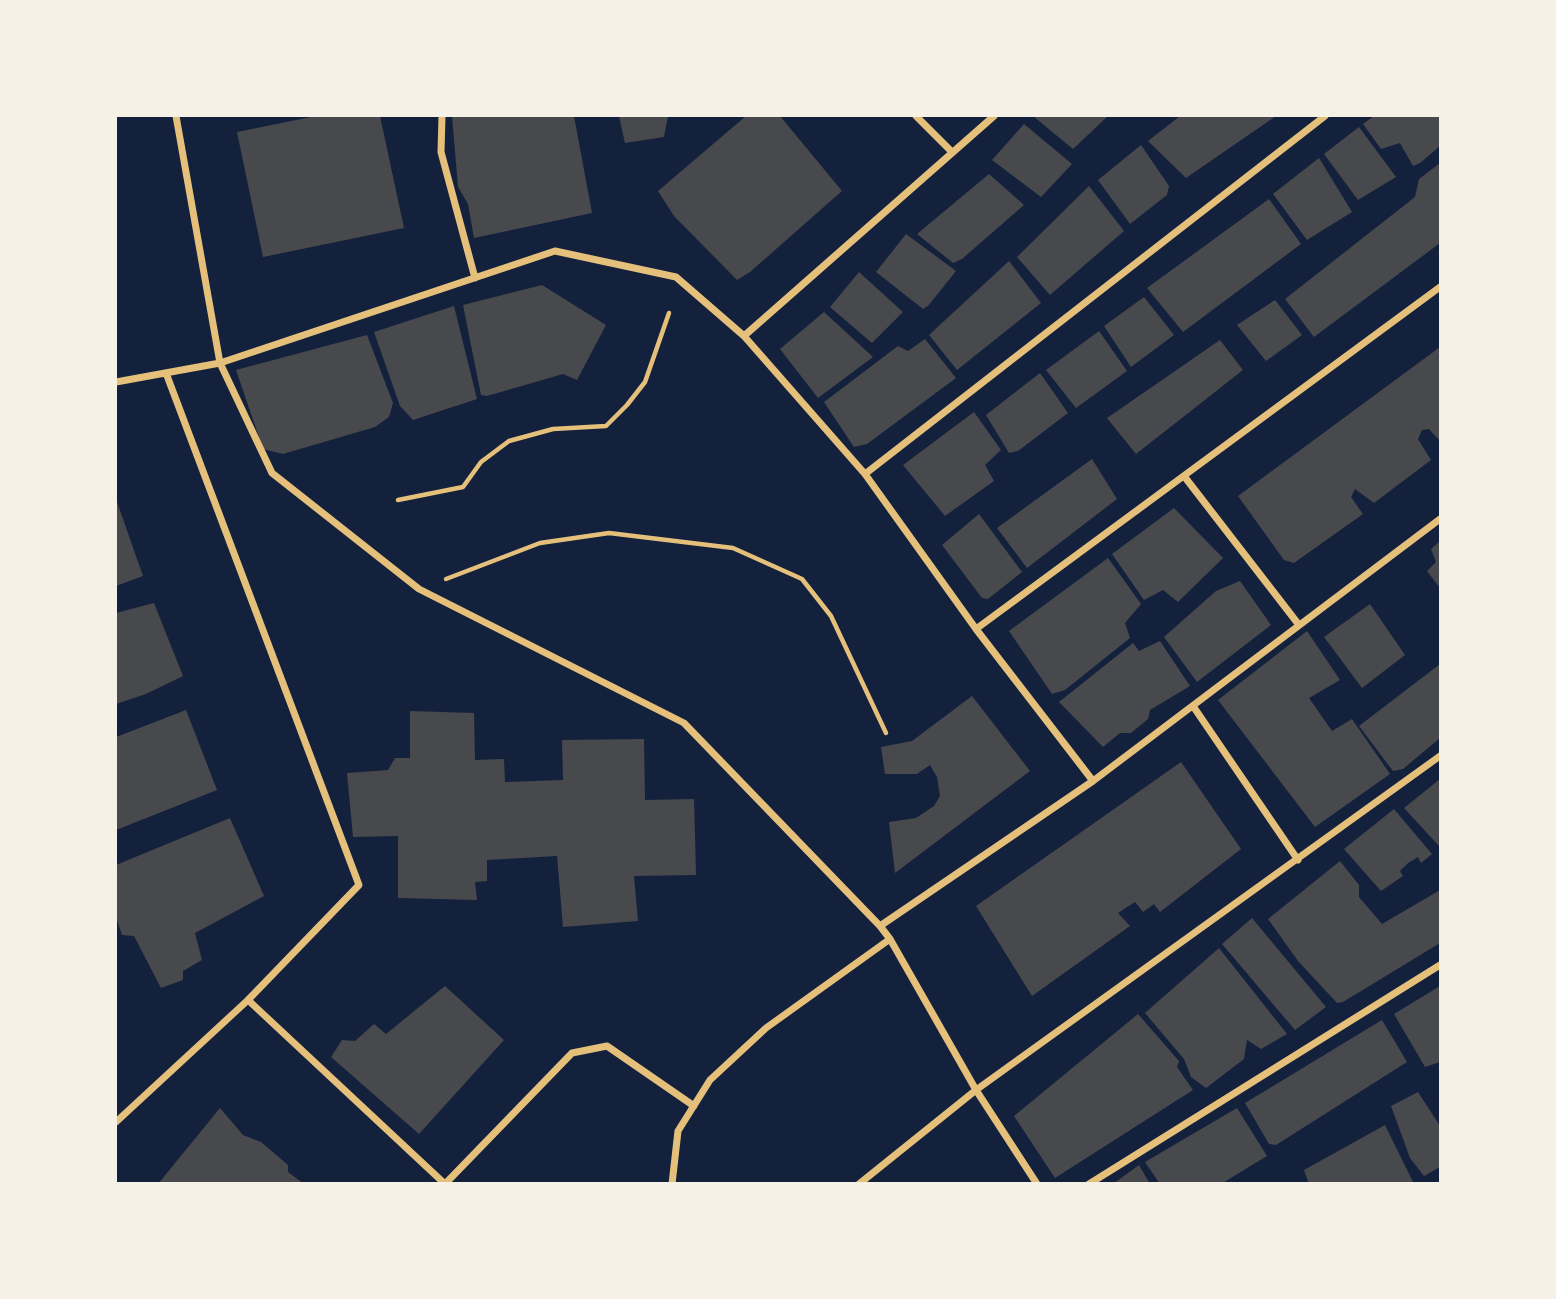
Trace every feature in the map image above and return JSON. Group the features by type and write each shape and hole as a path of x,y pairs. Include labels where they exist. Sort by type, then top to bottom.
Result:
{"street":[{"path":"176,116 220,363 272,473 419,589 684,723 890,939 976,1090 1037,1184"},
{"path":"442,116 441,152 475,278"},
{"path":"916,116 952,152"},
{"path":"744,337 994,116"},
{"path":"865,474 1325,116"},
{"path":"116,382 220,363 555,251 676,277 744,337 865,474 976,629 1093,781"},
{"path":"976,629 1440,287"},
{"path":"116,1122 248,1000 359,885 166,373"},
{"path":"1184,476 1299,625"},
{"path":"880,926 1093,781 1440,519"},
{"path":"1193,706 1298,860"},
{"path":"859,1184 976,1090 1440,756"},
{"path":"672,1184 678,1131 710,1080 766,1028 890,939"},
{"path":"1089,1184 1440,965"},
{"path":"248,1000 445,1184 572,1053 607,1046 694,1106"}],"path":[{"path":"398,500 463,487 481,462 509,441 552,429 606,426 645,382 669,313"},
{"path":"419,589 540,543 609,533 733,548 802,579 831,616 886,733"}],"building":[{"path":"316,116 380,116 404,228 263,257 237,132"},
{"path":"452,116 574,116 592,213 474,238 468,204 458,187"},
{"path":"619,116 668,116 664,137 625,143"},
{"path":"746,116 780,116 842,191 750,272 737,280 674,216 658,191"},
{"path":"1033,116 1108,116 1073,149"},
{"path":"1180,116 1276,116 1186,178 1148,141"},
{"path":"1374,116 1440,116 1440,146 1413,166 1400,143 1381,149 1363,124"},
{"path":"1024,124 1072,164 1041,197 992,160"},
{"path":"1359,127 1396,177 1358,200 1324,154"},
{"path":"1141,145 1169,186 1167,195 1130,224 1098,180"},
{"path":"1319,158 1352,212 1307,240 1273,194"},
{"path":"1440,163 1440,243 1314,337 1285,299 1415,197 1419,179"},
{"path":"989,174 1024,205 962,259 953,263 917,234"},
{"path":"1089,186 1124,231 1050,295 1017,257"},
{"path":"1269,199 1301,244 1183,332 1147,288"},
{"path":"906,234 956,271 923,309 876,272"},
{"path":"1009,261 1041,303 957,370 929,335"},
{"path":"859,272 903,312 872,343 830,307"},
{"path":"542,285 606,325 577,380 563,374 487,396 481,395 463,305"},
{"path":"1144,297 1174,335 1131,367 1104,326"},
{"path":"1275,300 1302,335 1266,361 1237,325"},
{"path":"454,306 477,399 413,420 400,406 374,332"},
{"path":"824,312 873,357 818,398 780,349"},
{"path":"1099,331 1127,371 1076,408 1046,370"},
{"path":"367,335 393,403 389,417 375,427 283,454 263,449 236,370"},
{"path":"925,339 956,378 867,444 854,447 824,402 898,346 908,351"},
{"path":"1220,340 1243,370 1136,454 1107,418"},
{"path":"1440,347 1440,441 1429,429 1422,430 1418,439 1431,460 1374,503 1355,489 1351,497 1363,514 1294,563 1284,560 1238,496"},
{"path":"1040,373 1068,413 1018,451 1009,453 986,415"},
{"path":"974,412 1001,450 985,465 994,481 945,516 903,465"},
{"path":"1092,459 1117,499 1027,568 997,528"},
{"path":"116,499 143,576 116,586"},
{"path":"1174,508 1223,558 1178,602 1163,590 1144,600 1112,554"},
{"path":"979,514 1022,572 988,599 982,598 942,545"},
{"path":"1440,541 1440,588 1427,571 1436,562 1431,549"},
{"path":"1108,558 1141,604 1125,623 1130,638 1065,690 1052,694 1009,631"},
{"path":"1240,581 1271,625 1197,682 1164,637 1216,591"},
{"path":"154,603 183,676 146,694 116,704 116,613"},
{"path":"1370,604 1405,655 1362,688 1324,637"},
{"path":"1307,631 1340,680 1309,698 1332,731 1352,719 1390,774 1315,827 1218,700"},
{"path":"1160,641 1190,686 1150,710 1148,719 1131,733 1120,733 1103,747 1059,702 1133,643 1139,651"},
{"path":"1440,664 1440,738 1403,769 1393,771 1359,726"},
{"path":"972,696 1030,771 895,873 889,822 916,818 934,806 940,796 937,777 930,765 917,774 885,774 881,747 912,741"},
{"path":"186,710 217,790 116,830 116,737"},
{"path":"410,711 474,713 475,760 504,759 505,782 563,780 562,740 644,739 645,800 694,799 696,875 634,876 638,921 563,927 557,856 487,860 487,881 475,882 477,900 398,898 398,836 353,837 347,773 388,770 395,758 410,758"},
{"path":"1181,762 1241,849 1160,912 1154,904 1143,912 1135,902 1118,913 1130,926 1032,996 976,906"},
{"path":"1440,779 1440,845 1439,846 1404,808"},
{"path":"1394,809 1432,854 1421,863 1418,857 1408,863 1400,871 1403,876 1381,891 1344,849"},
{"path":"230,818 264,896 195,933 202,960 183,971 183,980 161,988 134,936 122,935 116,917 116,865"},
{"path":"1340,861 1359,885 1359,897 1382,924 1440,890 1440,943 1343,1002 1337,1003 1298,961 1268,919"},
{"path":"1252,918 1326,1007 1295,1030 1222,944"},
{"path":"1219,948 1287,1034 1261,1049 1247,1040 1244,1059 1206,1088 1191,1077 1184,1059 1145,1013"},
{"path":"445,986 504,1040 419,1134 331,1057 342,1040 355,1041 374,1024 386,1034"},
{"path":"1440,986 1440,1062 1425,1067 1394,1014"},
{"path":"1138,1014 1179,1061 1177,1067 1193,1090 1055,1178 1014,1116"},
{"path":"1382,1020 1407,1062 1276,1145 1269,1144 1245,1103"},
{"path":"1418,1092 1440,1126 1440,1167 1424,1176 1410,1158 1391,1106"},
{"path":"220,1108 243,1135 261,1142 288,1165 288,1172 304,1184 158,1184"},
{"path":"1237,1108 1267,1156 1221,1184 1160,1184 1145,1162"},
{"path":"1385,1125 1414,1184 1309,1184 1304,1170"},
{"path":"1139,1165 1150,1184 1113,1184"}]}
